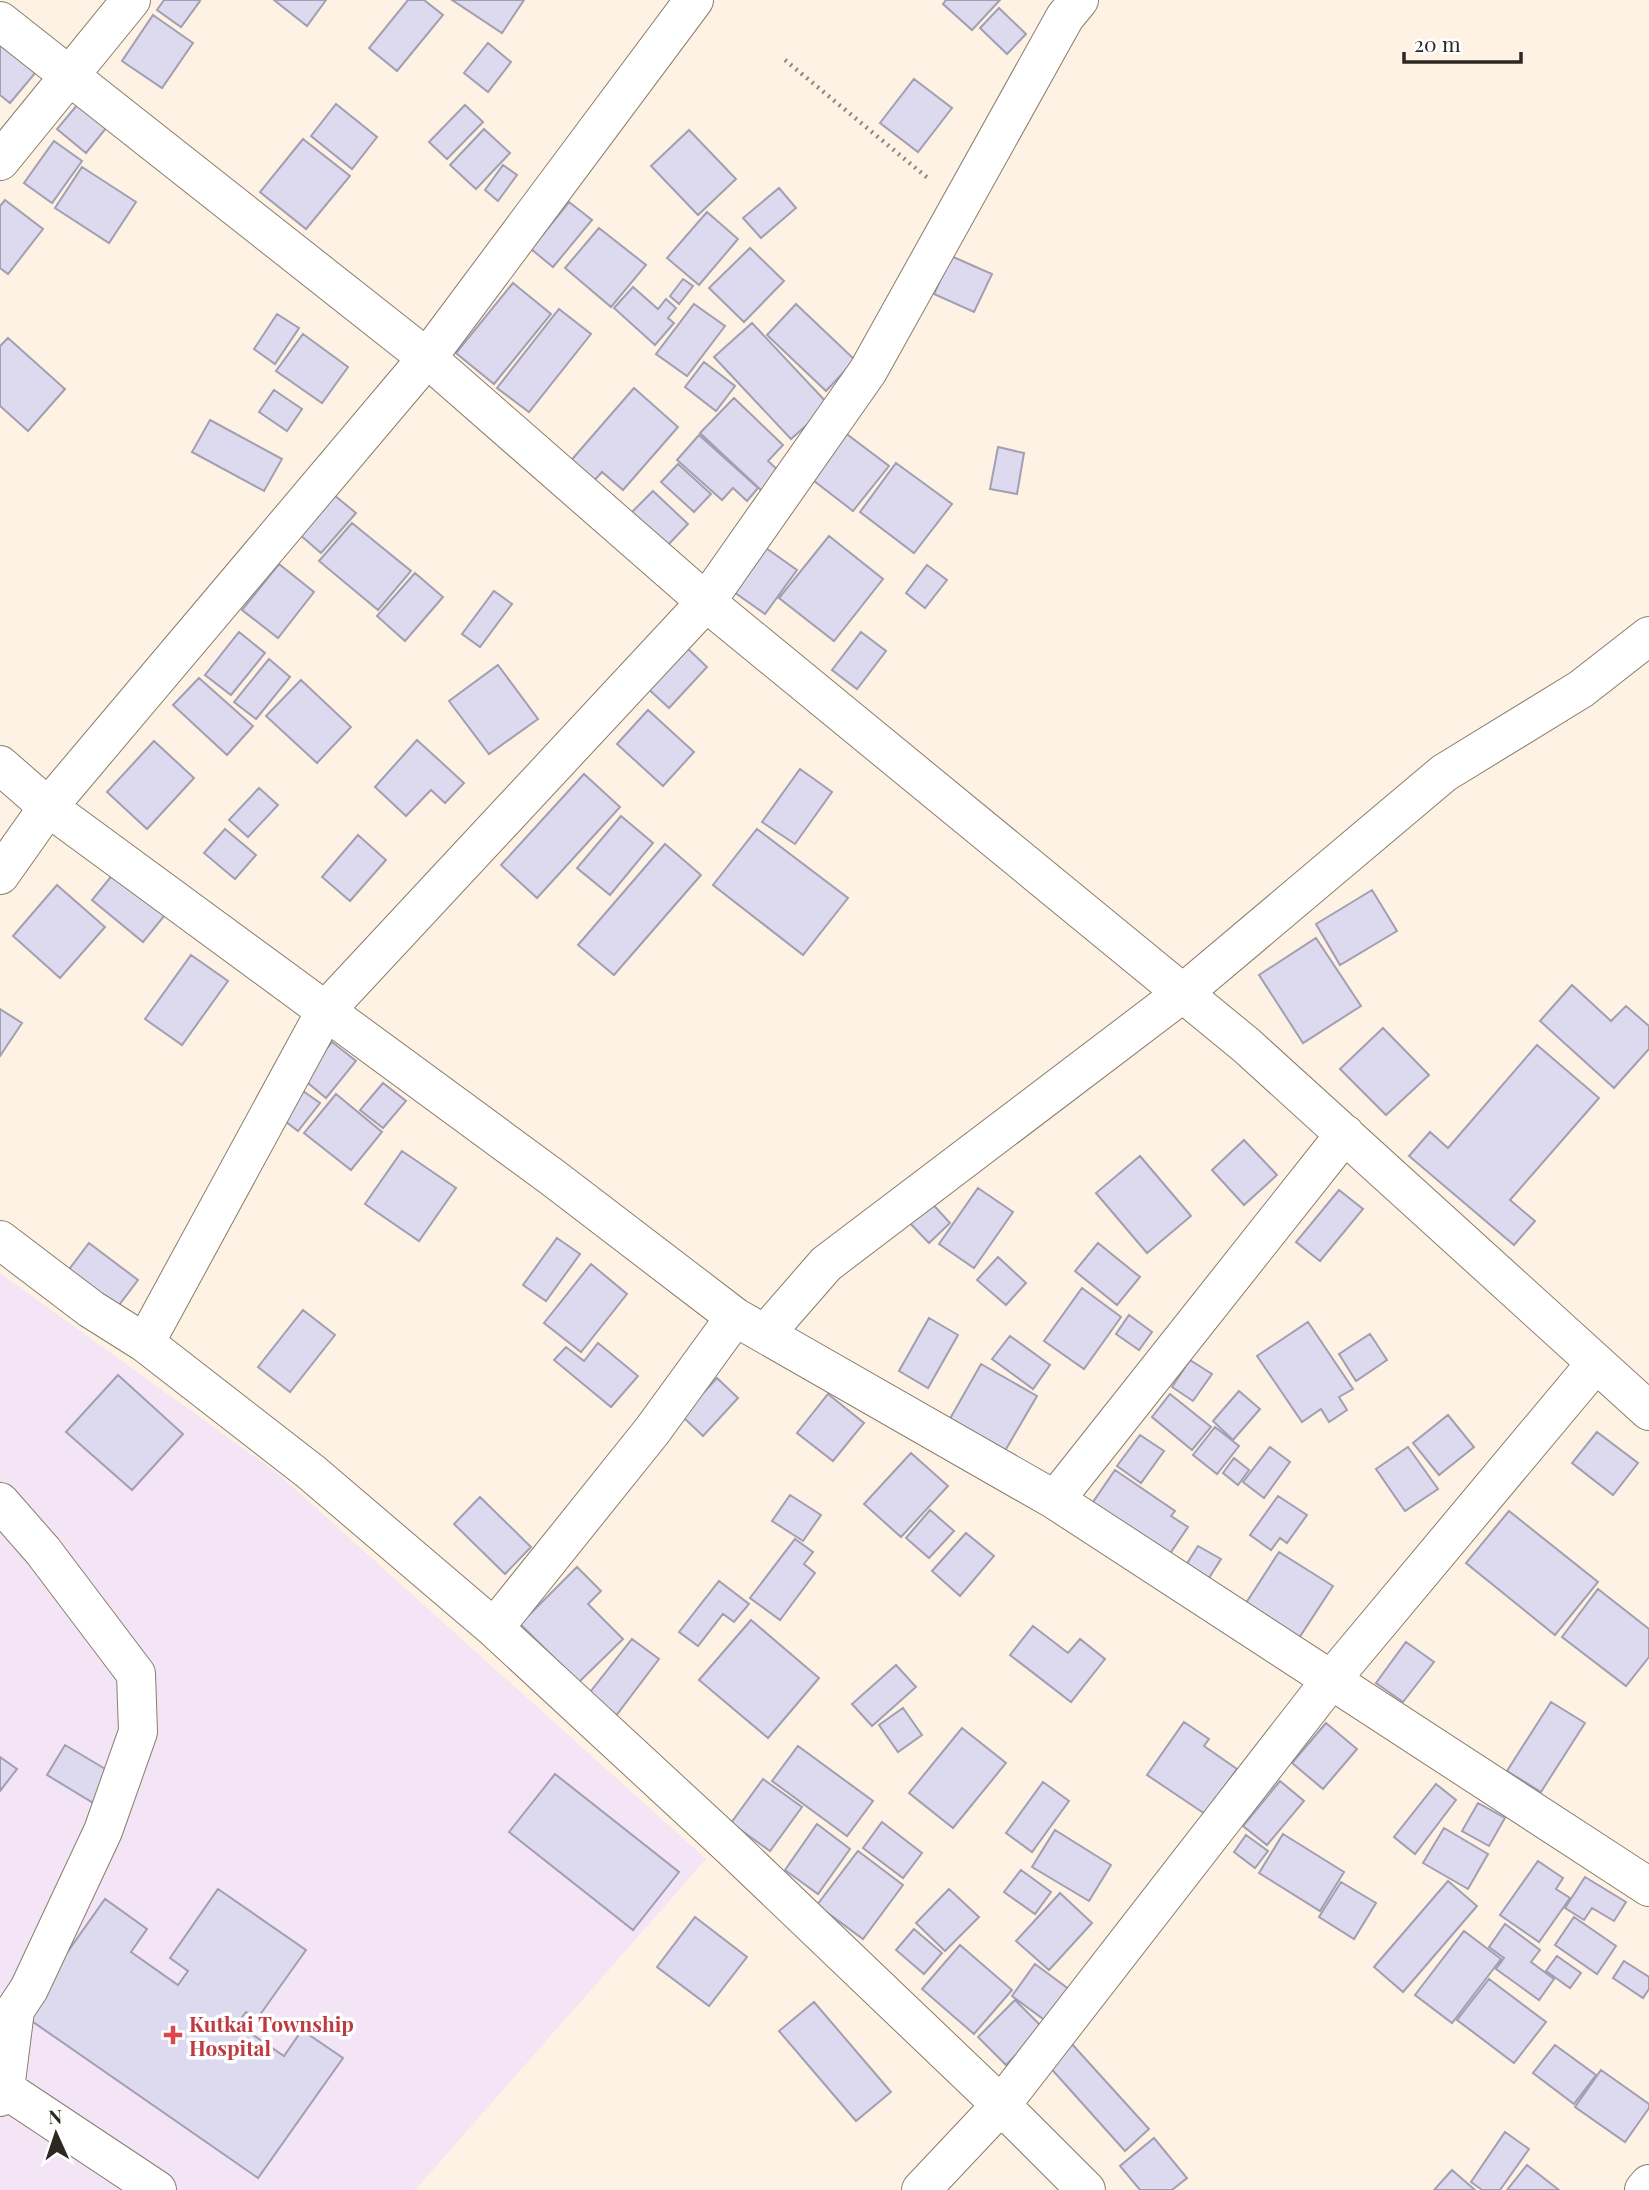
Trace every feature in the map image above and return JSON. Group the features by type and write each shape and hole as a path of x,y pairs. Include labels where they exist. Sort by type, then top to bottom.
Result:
{"street":[{"path":"0,161 131,0"},
{"path":"0,875 48,807 427,358 694,0"},
{"path":"145,1343 326,1010 706,602 868,371 1065,17 1079,0"},
{"path":"0,20 427,358 706,602 1246,1045 1649,1412"},
{"path":"494,1628 652,1431 750,1325 826,1264 1183,993 1444,773 1581,688 1649,636"},
{"path":"0,765 48,807 750,1325 1055,1500 1649,1887"},
{"path":"1055,1500 1345,1134"},
{"path":"0,1240 91,1309 145,1343 311,1472 494,1628 722,1839 1001,2105 1086,2190"},
{"path":"921,2190 1001,2105 1331,1680 1596,1363"},
{"path":"0,1502 43,1551 136,1674 138,1732 103,1831 29,1989 15,2010 2,2093 157,2190"},
{"path":"1644,2190 1649,2184"}],"path":[{"path":"785,60 960,205"}],"shaded area":[{"path":"0,1273 277,1473 706,1859 415,2190 0,2190"}],"building":[{"path":"164,0 200,1 181,27 157,10"},
{"path":"274,0 326,0 307,26"},
{"path":"408,0 424,0 443,15 397,71 369,48"},
{"path":"452,0 524,0 502,33"},
{"path":"946,0 1000,0 972,30 943,4"},
{"path":"999,8 1026,34 1007,54 980,28"},
{"path":"153,15 193,43 162,88 122,61"},
{"path":"488,43 511,62 488,92 464,73"},
{"path":"0,44 36,72 10,103 0,95"},
{"path":"914,79 952,108 918,152 880,123"},
{"path":"78,104 107,127 86,153 57,129"},
{"path":"336,104 377,137 352,169 311,136"},
{"path":"465,105 483,122 447,159 429,142"},
{"path":"484,129 510,153 476,189 450,165"},
{"path":"689,130 736,179 698,215 651,166"},
{"path":"303,139 350,176 306,229 260,192"},
{"path":"54,141 82,161 52,203 24,183"},
{"path":"503,165 517,175 498,201 485,190"},
{"path":"82,167 136,202 109,243 55,208"},
{"path":"779,188 796,208 761,238 743,218"},
{"path":"5,200 43,229 8,274 0,268 0,206"},
{"path":"569,202 592,220 553,267 531,249"},
{"path":"707,212 738,239 699,285 667,258"},
{"path":"599,228 646,265 611,307 565,268"},
{"path":"750,248 784,281 744,322 709,288"},
{"path":"951,256 992,274 974,312 934,294"},
{"path":"683,279 693,286 679,304 670,296"},
{"path":"513,283 551,314 494,384 456,353"},
{"path":"633,287 658,309 666,299 676,308 668,318 674,323 655,345 614,308"},
{"path":"694,304 725,326 687,376 656,354"},
{"path":"796,304 855,360 826,391 767,335"},
{"path":"559,309 591,334 529,412 497,388"},
{"path":"277,314 299,328 275,364 254,349"},
{"path":"752,323 829,405 791,439 714,357"},
{"path":"303,334 348,367 322,403 276,371"},
{"path":"8,338 65,389 28,431 0,406 0,346"},
{"path":"704,362 735,386 716,411 685,387"},
{"path":"634,388 678,427 623,490 602,472 591,484 568,464"},
{"path":"274,390 302,409 287,431 259,412"},
{"path":"734,398 783,445 768,461 780,472 762,491 700,433"},
{"path":"210,420 282,459 264,491 192,452"},
{"path":"844,432 889,466 853,511 809,477"},
{"path":"699,435 758,488 747,501 733,488 722,500 677,460"},
{"path":"998,447 1024,453 1017,494 990,489"},
{"path":"896,463 952,504 914,553 860,512"},
{"path":"678,464 711,494 694,512 661,482"},
{"path":"653,491 688,524 665,548 629,515"},
{"path":"334,495 356,513 321,553 299,534"},
{"path":"352,523 411,571 378,610 319,561"},
{"path":"829,536 883,579 834,641 779,598"},
{"path":"766,548 797,570 765,614 734,592"},
{"path":"279,564 314,592 278,638 242,610"},
{"path":"927,565 947,580 925,608 906,593"},
{"path":"415,573 443,597 405,641 377,616"},
{"path":"494,591 512,604 480,647 462,634"},
{"path":"239,632 265,653 231,695 205,675"},
{"path":"861,632 886,651 857,689 832,670"},
{"path":"683,644 707,667 669,708 644,685"},
{"path":"269,659 290,677 256,719 234,702"},
{"path":"498,665 538,719 489,754 449,701"},
{"path":"199,678 253,726 227,755 173,705"},
{"path":"301,680 351,727 317,763 266,716"},
{"path":"648,710 694,752 663,786 617,744"},
{"path":"417,740 464,783 445,803 431,790 406,816 375,787"},
{"path":"154,741 194,778 147,829 107,792"},
{"path":"800,769 832,792 795,844 762,822"},
{"path":"584,774 620,807 537,898 501,865"},
{"path":"259,788 278,805 248,837 229,820"},
{"path":"621,816 653,843 610,895 577,868"},
{"path":"225,829 256,855 235,879 204,853"},
{"path":"757,829 848,898 803,955 713,885"},
{"path":"358,835 386,860 350,901 322,877"},
{"path":"665,844 701,875 614,975 578,945"},
{"path":"114,873 165,915 143,942 92,900"},
{"path":"57,885 105,927 60,978 13,936"},
{"path":"1372,890 1397,931 1340,965 1316,924"},
{"path":"1316,938 1361,1006 1303,1043 1259,975"},
{"path":"191,955 228,981 182,1045 145,1019"},
{"path":"1572,985 1611,1021 1626,1006 1649,1026 1649,1049 1614,1088 1540,1021"},
{"path":"0,1009 22,1023 0,1056"},
{"path":"1383,1028 1429,1075 1386,1115 1340,1069"},
{"path":"332,1042 356,1061 326,1098 302,1078"},
{"path":"1537,1045 1599,1098 1510,1200 1535,1221 1514,1245 1409,1156 1430,1132 1448,1148"},
{"path":"383,1083 406,1101 383,1128 360,1110"},
{"path":"303,1091 320,1103 298,1131 281,1118"},
{"path":"336,1094 382,1132 351,1170 304,1133"},
{"path":"1244,1140 1277,1175 1244,1205 1212,1170"},
{"path":"402,1151 456,1188 419,1241 365,1204"},
{"path":"1140,1156 1191,1216 1147,1253 1096,1193"},
{"path":"978,1188 1013,1212 974,1268 939,1244"},
{"path":"1339,1190 1363,1209 1320,1261 1296,1242"},
{"path":"928,1199 950,1223 929,1243 906,1219"},
{"path":"557,1238 580,1254 546,1301 523,1285"},
{"path":"89,1243 138,1280 113,1313 64,1276"},
{"path":"1098,1243 1140,1277 1117,1305 1075,1271"},
{"path":"998,1257 1026,1283 1006,1305 977,1280"},
{"path":"591,1264 627,1294 581,1352 544,1323"},
{"path":"1082,1288 1121,1317 1084,1369 1044,1341"},
{"path":"303,1310 335,1335 290,1392 258,1367"},
{"path":"1129,1315 1152,1332 1139,1350 1116,1334"},
{"path":"929,1318 958,1335 928,1388 899,1371"},
{"path":"1308,1322 1353,1389 1339,1397 1347,1410 1329,1422 1321,1409 1302,1422 1257,1356"},
{"path":"1370,1334 1387,1360 1356,1381 1339,1354"},
{"path":"1010,1336 1050,1365 1033,1389 992,1359"},
{"path":"598,1343 638,1376 611,1407 554,1360 566,1347 584,1361"},
{"path":"1190,1360 1212,1374 1193,1401 1172,1387"},
{"path":"981,1364 1037,1396 1002,1456 947,1424"},
{"path":"118,1375 183,1434 132,1490 66,1432"},
{"path":"717,1378 738,1398 703,1436 682,1416"},
{"path":"1239,1391 1260,1409 1233,1440 1213,1421"},
{"path":"828,1394 864,1423 833,1461 797,1433"},
{"path":"1170,1394 1211,1427 1192,1450 1152,1417"},
{"path":"1448,1415 1474,1447 1439,1475 1413,1443"},
{"path":"1215,1427 1239,1446 1217,1474 1193,1455"},
{"path":"1597,1432 1638,1463 1613,1495 1572,1463"},
{"path":"1140,1435 1164,1451 1141,1483 1117,1466"},
{"path":"1270,1447 1290,1462 1264,1498 1243,1482"},
{"path":"1408,1447 1438,1489 1405,1511 1376,1469"},
{"path":"911,1453 948,1486 901,1537 864,1504"},
{"path":"1234,1458 1249,1470 1238,1485 1223,1473"},
{"path":"1115,1470 1175,1511 1171,1516 1188,1527 1167,1558 1091,1505"},
{"path":"790,1495 821,1515 803,1541 772,1521"},
{"path":"1278,1496 1307,1515 1287,1543 1280,1538 1271,1550 1250,1535"},
{"path":"480,1497 531,1547 505,1574 454,1524"},
{"path":"930,1510 954,1531 929,1558 906,1538"},
{"path":"1509,1511 1598,1582 1555,1635 1466,1563"},
{"path":"966,1533 994,1556 960,1596 932,1571"},
{"path":"795,1539 813,1552 804,1564 815,1573 780,1620 750,1598"},
{"path":"1198,1546 1221,1559 1209,1578 1186,1565"},
{"path":"1279,1552 1333,1586 1299,1638 1246,1603"},
{"path":"577,1567 601,1591 588,1604 623,1639 579,1682 520,1624"},
{"path":"719,1581 749,1604 734,1622 723,1614 698,1646 679,1632"},
{"path":"1598,1589 1649,1629 1649,1657 1626,1686 1562,1637"},
{"path":"751,1620 819,1678 768,1738 699,1680"},
{"path":"1033,1626 1068,1653 1080,1639 1105,1659 1071,1702 1010,1655"},
{"path":"632,1639 659,1659 615,1717 587,1696"},
{"path":"1406,1642 1434,1662 1403,1702 1376,1683"},
{"path":"896,1665 916,1687 872,1726 852,1704"},
{"path":"1551,1702 1585,1723 1541,1792 1507,1771"},
{"path":"903,1708 922,1735 898,1752 879,1725"},
{"path":"1184,1722 1209,1739 1204,1746 1237,1769 1205,1814 1147,1775"},
{"path":"1326,1723 1357,1749 1323,1789 1292,1763"},
{"path":"962,1728 1006,1763 953,1828 909,1793"},
{"path":"65,1745 112,1773 95,1804 47,1775"},
{"path":"798,1746 873,1801 847,1836 772,1781"},
{"path":"0,1757 17,1769 0,1791"},
{"path":"555,1774 679,1872 633,1930 509,1832"},
{"path":"763,1779 802,1807 770,1851 731,1823"},
{"path":"1280,1781 1304,1801 1267,1845 1243,1826"},
{"path":"1043,1782 1069,1801 1032,1852 1006,1833"},
{"path":"1436,1784 1456,1800 1415,1854 1394,1837"},
{"path":"1478,1803 1505,1818 1489,1846 1462,1831"},
{"path":"882,1822 922,1853 903,1878 863,1848"},
{"path":"817,1824 850,1849 818,1894 785,1870"},
{"path":"1444,1828 1488,1854 1468,1889 1423,1863"},
{"path":"1055,1830 1111,1865 1089,1901 1032,1867"},
{"path":"1283,1834 1344,1872 1320,1911 1259,1873"},
{"path":"1246,1835 1268,1851 1255,1868 1234,1852"},
{"path":"858,1851 903,1885 863,1939 817,1905"},
{"path":"1538,1861 1563,1878 1556,1889 1570,1898 1539,1942 1500,1915"},
{"path":"1021,1870 1051,1892 1035,1914 1004,1892"},
{"path":"1585,1877 1626,1902 1614,1921 1592,1908 1584,1920 1565,1908"},
{"path":"1448,1881 1477,1906 1403,1992 1374,1967"},
{"path":"1341,1882 1376,1903 1354,1939 1319,1917"},
{"path":"218,1889 306,1950 257,2019 246,2012 237,2024 284,2056 302,2030 343,2058 258,2178 23,2015 105,1899 147,1929 131,1952 178,1985 188,1971 170,1958"},
{"path":"949,1889 979,1917 945,1951 916,1923"},
{"path":"1060,1893 1092,1923 1049,1970 1016,1941"},
{"path":"695,1917 747,1957 709,2006 657,1967"},
{"path":"1574,1917 1616,1946 1597,1974 1555,1945"},
{"path":"1505,1924 1540,1950 1531,1962 1554,1979 1539,2000 1496,1969 1504,1958 1489,1947"},
{"path":"914,1929 942,1953 924,1974 896,1950"},
{"path":"1464,1931 1501,1959 1452,2023 1415,1995"},
{"path":"960,1945 1012,1990 974,2034 922,1989"},
{"path":"1557,1956 1581,1973 1570,1988 1546,1971"},
{"path":"1624,1961 1649,1977 1649,1989 1643,1998 1613,1978"},
{"path":"1035,1964 1070,1990 1046,2021 1012,1996"},
{"path":"1489,1979 1546,2022 1514,2063 1457,2020"},
{"path":"1015,2000 1043,2028 1006,2065 978,2037"},
{"path":"814,2002 891,2092 856,2121 779,2031"},
{"path":"1071,2043 1149,2129 1125,2151 1047,2064"},
{"path":"1555,2045 1596,2075 1574,2104 1533,2073"},
{"path":"1601,2070 1649,2104 1649,2108 1625,2142 1575,2107"},
{"path":"1505,2132 1529,2149 1500,2190 1482,2190 1471,2182"},
{"path":"1154,2138 1187,2178 1172,2190 1140,2190 1120,2166"},
{"path":"1527,2165 1559,2190 1507,2190"},
{"path":"1452,2170 1475,2190 1434,2190"}],"place":[{"name":"Kutkai Township Hospital","path":"173,2035"}]}
